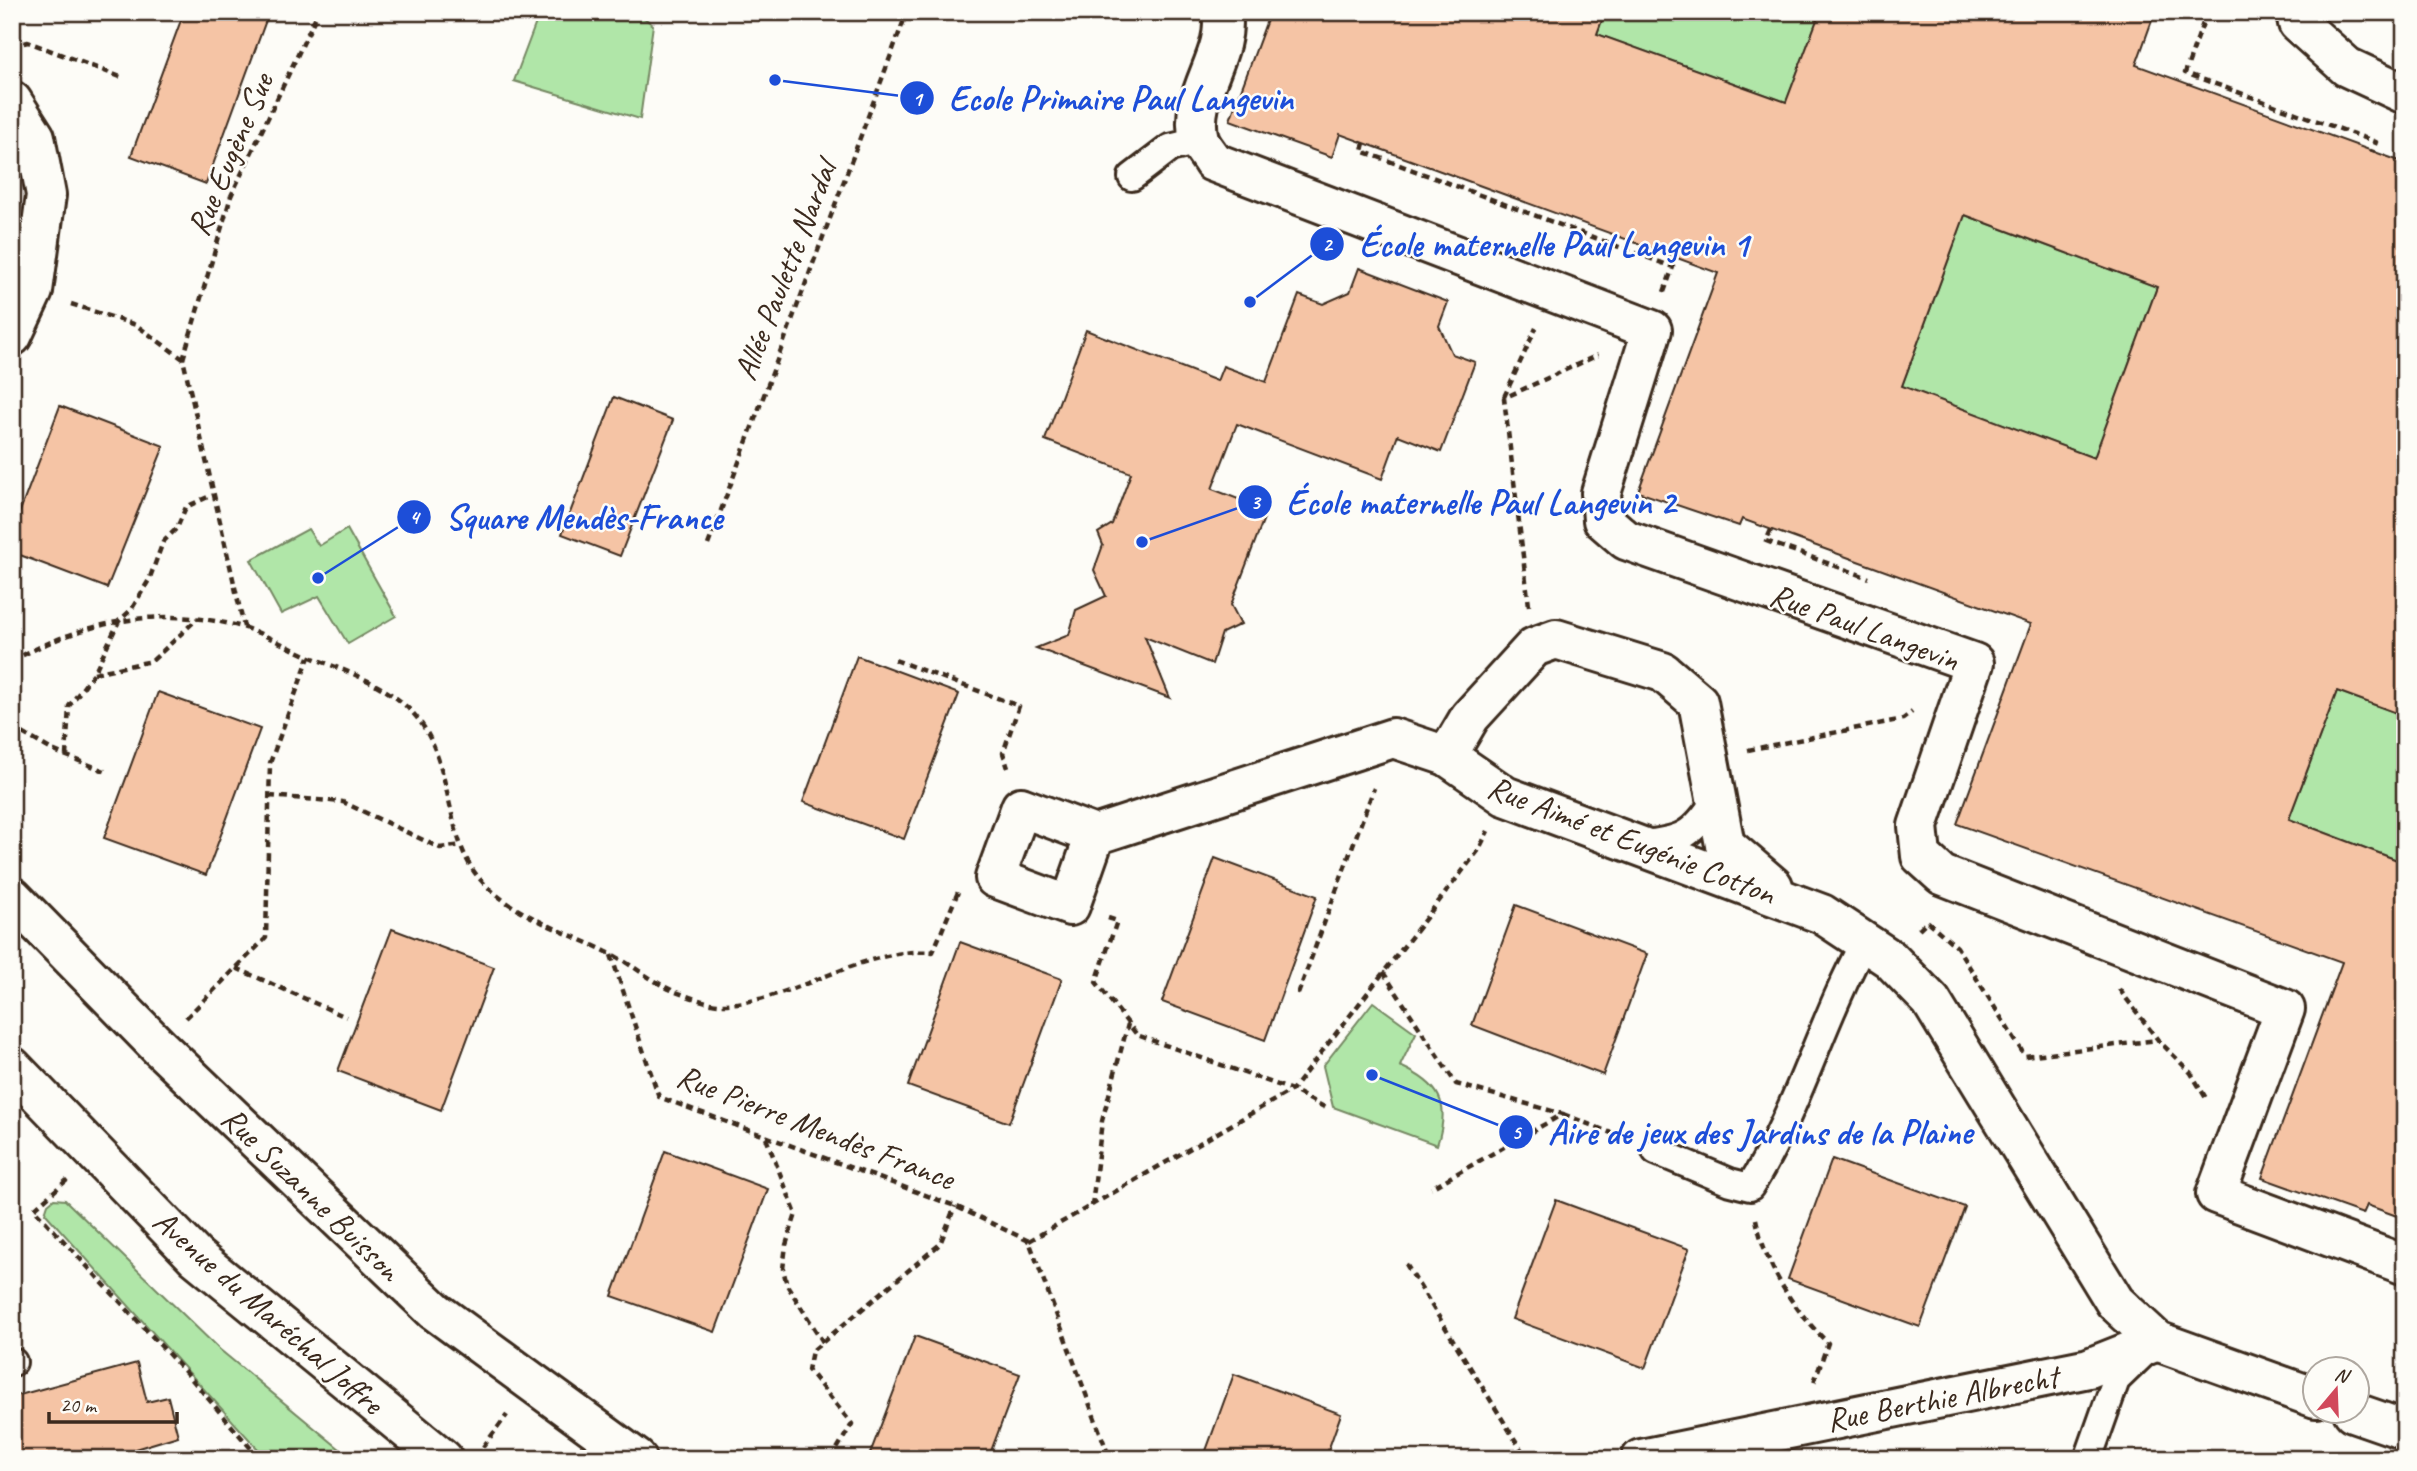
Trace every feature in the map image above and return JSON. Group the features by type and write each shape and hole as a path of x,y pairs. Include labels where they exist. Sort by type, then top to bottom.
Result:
{"street":[{"path":"1222,12 1226,31 1196,116 1199,141 1213,162 1652,330"},
{"path":"2296,12 2298,23 2347,67 2405,94"},
{"path":"12,102 35,138 46,195 33,291 12,335"},
{"name":"Rue Paul Langevin","path":"1652,330 1601,493 1603,520 1626,540 1974,663 1918,826 1921,856 1942,875 2286,1009 2216,1194 2405,1265"},
{"name":"Rue Aimé et Eugénie Cotton","path":"1790,901 1725,845 1714,801 1710,758 1698,702 1663,673 1556,639 1534,647 1470,717 1447,756 1506,796 1629,845 1822,914 1878,950 1931,1001 2115,1302 2157,1341 2302,1393"},
{"path":"1095,835 1070,906 995,878 1021,807 1095,835 1393,738 1447,756"},
{"name":"Rue Suzanne Buisson","path":"12,897 159,1046 435,1311 637,1459"},
{"name":"Avenue du Maréchal Joffre","path":"12,1067 196,1257 443,1459"},
{"name":"Rue Berthie Albrecht","path":"1641,1459 2089,1368 2157,1341"},
{"path":"2372,1419 2405,1430"}],"lane":[{"path":"1132,177 1170,148 1199,141"},
{"path":"1629,845 1670,842 1697,828 1714,801"},
{"path":"1656,1151 1730,1182 1750,1187 1776,1145 1839,989 1878,950"},
{"path":"2088,1459 2116,1380 2157,1341"}],"path":[{"name":"Rue Eugène Sue","path":"183,359 222,219 318,12"},
{"name":"Allée Paulette Nardal","path":"708,545 907,12"},
{"path":"2207,12 2185,73 2376,142 2372,152"},
{"path":"12,46 28,42 124,78"},
{"path":"1364,143 1362,151 1673,267 1652,330 1504,398"},
{"path":"33,291 136,325 183,359 244,627"},
{"path":"1534,647 1504,398 1552,292"},
{"path":"66,756 69,706 94,673 119,621 131,610 149,580 163,542 177,528 186,507 212,495"},
{"path":"12,661 44,643 81,629 154,616 197,619 244,627 361,677 397,697 421,724 439,759 462,845 478,877 502,898 538,920 610,953 675,991 722,1004 756,1000 822,975 908,950 933,952 961,884 995,878"},
{"path":"94,673 152,661 197,619"},
{"path":"159,1046 267,938 270,763 309,657"},
{"path":"895,660 1019,706 1003,753 1021,807"},
{"path":"1710,758 1903,719 1923,703"},
{"path":"12,727 66,756 107,772"},
{"path":"1297,994 1393,738"},
{"path":"270,796 343,802 440,848 462,845"},
{"path":"1110,1459 1029,1241 1292,1090 1478,851 1506,796"},
{"path":"1070,906 1117,921 1096,982 1137,1035 1292,1090 1326,1108"},
{"path":"1878,950 1927,920 1964,957 2025,1056 2158,1040"},
{"name":"Rue Pierre Mendès France","path":"610,953 659,1097 955,1206 1029,1241"},
{"path":"236,968 346,1017"},
{"path":"1383,972 1456,1084 1563,1114 1656,1151"},
{"path":"2114,984 2158,1040 2191,1073 2234,1146"},
{"path":"1092,1206 1102,1121 1128,1023"},
{"path":"1431,1188 1563,1114"},
{"path":"766,1137 796,1214 786,1245 783,1269 787,1285 823,1342"},
{"path":"60,1186 34,1209 188,1375 260,1459"},
{"path":"1750,1187 1762,1248 1784,1291 1828,1343 1798,1427"},
{"path":"831,1459 852,1424 808,1370 812,1351 940,1244 955,1206"},
{"path":"1406,1264 1527,1459"},
{"path":"482,1448 533,1382"}],"green space":[{"path":"540,12 637,12 653,25 640,119 514,81"},
{"path":"1605,12 1820,12 1786,102 1597,34"},
{"path":"1965,215 2157,287 2094,458 1902,386"},
{"path":"308,529 319,546 347,529 396,616 348,644 319,596 281,614 251,560"},
{"path":"2337,691 2405,716 2405,863 2289,819"},
{"path":"1373,1002 1416,1033 1400,1066 1425,1080 1439,1097 1443,1117 1437,1145 1333,1107 1323,1066"},
{"path":"54,1199 65,1200 219,1349 352,1459 267,1459 45,1213 48,1204"}],"building":[{"path":"184,12 269,12 206,184 131,156"},
{"path":"1270,12 1605,12 1597,34 1786,102 1820,12 2155,12 2136,65 2405,163 2405,716 2337,691 2289,819 2405,863 2405,1219 2367,1205 2363,1214 2262,1178 2342,962 1957,824 2031,624 1742,519 1739,526 1638,492 1718,273 1340,134 1332,157 1230,120","holes":["1965,215 2157,287 2094,458 1902,386"]},
{"path":"1359,268 1448,302 1439,326 1452,354 1475,362 1441,452 1398,435 1382,479 1237,424 1212,489 1267,510 1231,605 1241,624 1222,633 1212,664 1145,637 1170,698 1036,648 1069,635 1076,610 1106,596 1094,570 1103,545 1098,533 1112,524 1131,473 1045,440 1086,330 1217,381 1223,366 1266,382 1299,295 1323,304 1350,292"},
{"path":"614,397 673,420 620,556 562,534"},
{"path":"60,406 164,446 107,588 12,552 12,532"},
{"path":"857,656 959,694 904,839 803,802"},
{"path":"158,692 260,729 206,875 104,838"},
{"path":"1215,858 1317,896 1265,1040 1162,1002"},
{"path":"1516,905 1647,954 1603,1075 1472,1025"},
{"path":"392,929 494,967 441,1110 338,1071"},
{"path":"960,942 1062,979 1009,1123 908,1086"},
{"path":"665,1151 768,1189 715,1332 612,1296"},
{"path":"1832,1159 1965,1207 1920,1327 1788,1279"},
{"path":"1556,1200 1689,1249 1645,1368 1512,1319"},
{"path":"915,1336 1020,1374 988,1459 868,1459"},
{"path":"137,1363 147,1402 168,1397 178,1436 135,1449 137,1459 12,1459 12,1397"},
{"path":"1234,1374 1341,1414 1325,1459 1203,1459"}],"place":[{"name":"Ecole Primaire Paul Langevin","path":"775,80"},
{"name":"École maternelle Paul Langevin 1","path":"1250,302"},
{"name":"École maternelle Paul Langevin 2","path":"1142,542"},
{"name":"Square Mendès-France","path":"318,578"},
{"name":"Aire de jeux des Jardins de la Plaine","path":"1372,1075"}]}
